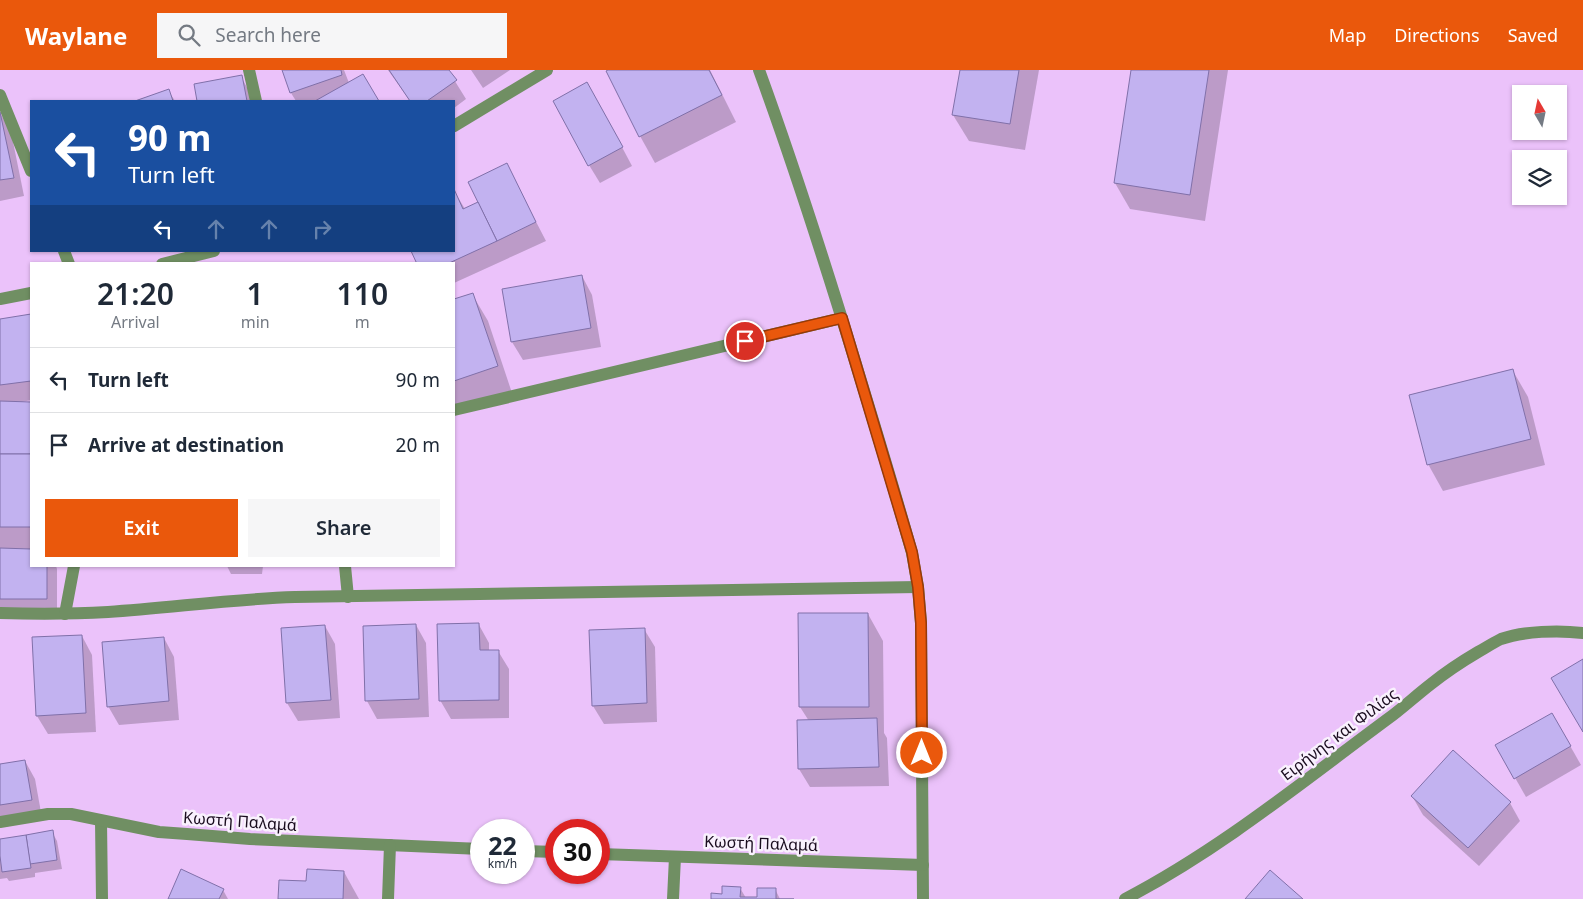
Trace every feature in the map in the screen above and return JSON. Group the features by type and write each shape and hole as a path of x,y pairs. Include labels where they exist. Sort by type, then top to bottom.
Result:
{"street":[{"path":"249,70 256,100"},
{"path":"455,125 547,70"},
{"path":"758,70 781,129 842,318 912,552 918,587 921,623 923,899"},
{"path":"0,95 30,169"},
{"path":"170,262 210,252"},
{"path":"0,299 30,293"},
{"path":"455,410 842,318"},
{"path":"65,614 74,567"},
{"path":"345,567 348,597"},
{"path":"0,613 65,614 108,612 265,598 918,587"},
{"name":"Ειρήνης και Φιλίας","path":"1125,899 1180,868 1246,823 1401,709 1458,664 1490,644 1501,639 1526,634 1563,631 1583,633"},
{"name":"Κωστή Παλαμά","path":"0,822 71,814 159,832 178,834 470,849"},
{"path":"101,821 102,899"},
{"path":"388,899 390,845"},
{"name":"Κωστή Παλαμά","path":"610,854 923,865"},
{"path":"673,899 675,857"}],"building":[{"path":"282,70 341,70 342,75 290,93"},
{"path":"389,70 449,70 457,80 428,100 409,100"},
{"path":"709,70 722,95 639,137 606,71"},
{"path":"960,70 1019,70 1010,124 952,115"},
{"path":"1131,70 1209,70 1190,195 1114,183"},
{"path":"363,74 378,100 317,100"},
{"path":"242,75 247,100 197,100 194,84"},
{"path":"587,82 623,147 588,166 553,101"},
{"path":"169,89 173,100 138,100"},
{"path":"0,112 14,178 0,180"},
{"path":"507,163 536,222 497,241 468,182"},
{"path":"455,191 463,209 478,202 497,241 451,262 416,262 411,252 455,252"},
{"path":"582,275 591,328 511,342 502,289"},
{"path":"473,293 498,366 455,381 455,299"},
{"path":"30,314 30,381 0,385 0,319"},
{"path":"1513,369 1531,439 1427,465 1409,395"},
{"path":"0,401 30,402 30,454 0,454"},
{"path":"0,454 30,454 30,527 0,527"},
{"path":"0,548 30,549 30,567 47,567 47,599 0,599"},
{"path":"798,613 868,613 869,707 799,707"},
{"path":"479,623 480,650 499,650 499,700 439,701 437,624"},
{"path":"416,624 419,699 365,701 363,626"},
{"path":"325,625 331,700 286,703 281,628"},
{"path":"645,628 647,703 592,706 589,630"},
{"path":"82,635 86,713 36,716 32,637"},
{"path":"164,637 169,701 107,707 102,642"},
{"path":"1583,659 1583,732 1551,678"},
{"path":"1552,713 1571,746 1514,779 1495,745"},
{"path":"877,718 879,767 798,769 797,720"},
{"path":"1453,750 1511,802 1468,848 1411,796"},
{"path":"25,760 32,800 0,805 0,764"},
{"path":"53,830 57,860 30,864 26,835"},
{"path":"26,835 31,868 2,872 0,839"},
{"path":"181,869 224,889 219,899 168,899"},
{"path":"307,869 344,871 343,899 278,899 279,880 306,881"},
{"path":"1270,870 1303,899 1245,899"},
{"path":"722,886 741,887 740,897 757,897 757,888 776,888 776,899 711,899 711,893 722,894"}],"route":[{"path":"745,341 842,318 912,552 918,587 921,623 922,753"}]}
